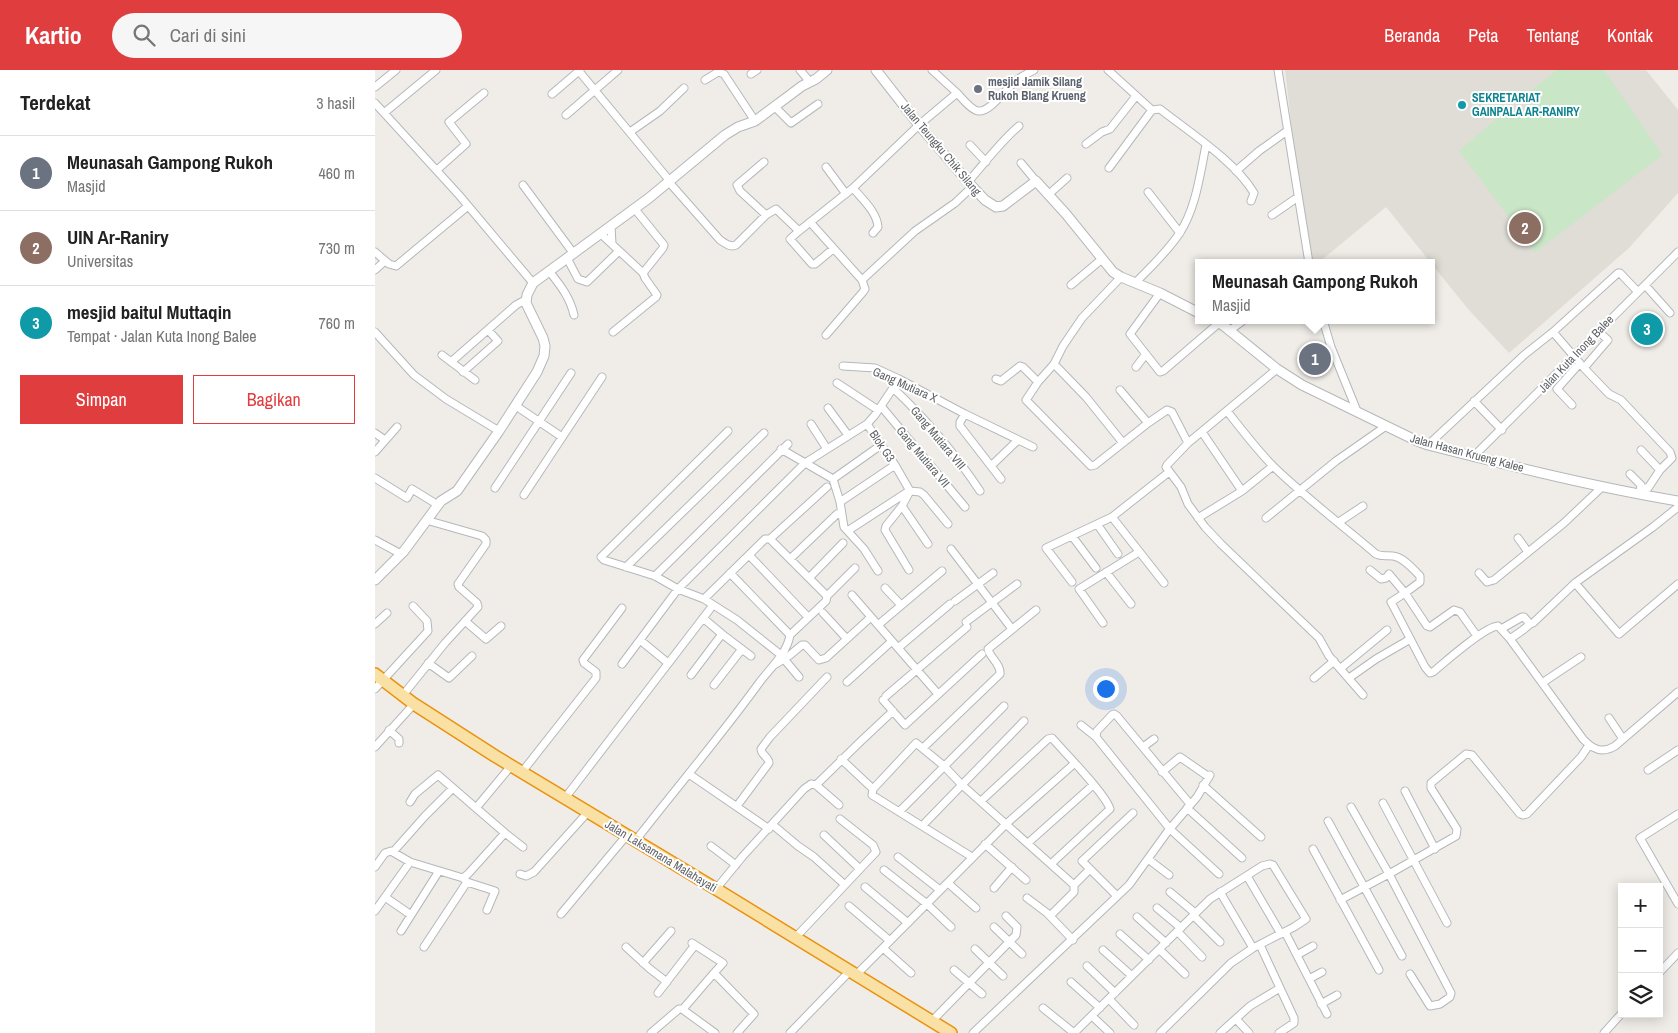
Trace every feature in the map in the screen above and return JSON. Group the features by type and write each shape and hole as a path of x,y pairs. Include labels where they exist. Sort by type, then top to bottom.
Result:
{"highway":[{"name":"Jalan Laksamana Malahayati","path":"378,681 403,695 511,766 951,1033"}],"street":[{"path":"375,86 396,70"},
{"path":"552,94 579,70 720,240 731,246 738,243 766,215 778,210 799,230"},
{"path":"566,115 618,70"},
{"path":"800,70 810,82"},
{"path":"451,362 516,305 525,300 533,283 601,234 725,135 738,127 755,121 802,86 816,80 827,70"},
{"name":"Jalan Teungku Chik Silang","path":"876,70 919,125 985,200 998,207 1005,205 1036,181"},
{"path":"932,70 973,109 978,111 993,104 1016,80 1034,70"},
{"path":"1108,70 1152,110"},
{"path":"1279,70 1308,259"},
{"path":"384,113 434,71"},
{"path":"705,80 719,72 724,74 755,121"},
{"path":"631,132 660,111 684,88"},
{"path":"437,170 466,144 449,122 484,93"},
{"path":"833,249 815,264 812,264 791,238 853,188 919,125 957,93"},
{"path":"1086,144 1102,132 1110,130 1136,96"},
{"path":"375,103 437,170 533,283"},
{"path":"775,107 791,123 818,104"},
{"path":"1109,168 1152,110 1160,109 1236,171 1254,193 1251,201"},
{"path":"862,280 915,232 955,203 985,162 1006,137 1019,126"},
{"path":"1236,171 1259,151 1287,131"},
{"path":"969,145 985,162"},
{"path":"1135,283 1180,233 1196,193 1206,145"},
{"path":"764,162 737,185 740,191 766,215"},
{"path":"1021,163 1113,272 1195,311"},
{"path":"826,167 846,194"},
{"path":"1048,195 1067,178"},
{"path":"523,185 571,256 578,278 587,282 619,251"},
{"path":"853,188 878,222 878,226 873,233"},
{"path":"1148,192 1180,233"},
{"path":"1273,215 1298,198"},
{"path":"375,252 394,266 468,206"},
{"path":"634,208 664,246 643,274"},
{"path":"809,222 862,280 865,289 826,335"},
{"path":"611,226 612,244"},
{"path":"601,234 643,274 657,294 656,297 613,332"},
{"name":"Jalan Kuta Inong Balee","path":"1473,457 1678,252"},
{"path":"1071,285 1102,259"},
{"path":"375,270 385,261"},
{"path":"549,271 565,290 574,316"},
{"path":"1428,445 1524,355 1553,332 1618,273 1638,292"},
{"path":"1121,277 1082,318 1063,346 1054,364 1038,382 1026,400 1091,466 1095,465 1166,411 1171,410 1188,444"},
{"path":"1645,285 1669,313"},
{"path":"1160,293 1130,332 1159,371 1163,372 1214,324"},
{"path":"375,580 401,554 446,496 457,491 516,406 537,372 545,351 543,338 525,300"},
{"path":"1219,324 1277,369 1302,385 1357,411"},
{"path":"1229,331 1239,324"},
{"path":"1324,324 1331,347 1357,411"},
{"path":"463,372 498,341 488,330"},
{"path":"1572,405 1557,389 1608,340 1598,331"},
{"path":"375,332 414,375 446,399 499,431"},
{"path":"1553,332 1609,394 1621,400 1670,452 1672,458 1660,470 1648,488 1640,491 1639,482 1630,474"},
{"path":"1136,367 1146,354"},
{"path":"442,356 475,380"},
{"path":"1054,364 1086,397 1123,442"},
{"name":"Gang Mutiara X","path":"843,366 875,368 1033,447"},
{"path":"996,379 1002,381 1022,366 1038,382"},
{"path":"1277,369 1167,464 1169,472 1181,487 1188,504 1198,518 1221,544 1319,638 1329,656 1363,695"},
{"path":"495,488 571,373"},
{"path":"524,495 602,377"},
{"name":"Blok G3","path":"899,379 867,424 910,491"},
{"name":"Gang Mutiara VII","path":"837,383 879,408 965,507"},
{"name":"Gang Mutiara VIII","path":"893,388 941,437 980,491"},
{"path":"1120,390 1148,423"},
{"path":"1474,401 1502,430"},
{"path":"516,406 562,437"},
{"path":"828,408 848,435"},
{"path":"1227,411 1273,466 1299,490 1376,554 1397,557 1403,560 1420,576 1421,582 1391,602 1430,673 1477,636 1493,626 1498,626 1511,639 1589,745 1604,751 1613,748 1678,692"},
{"name":"Jalan Hasan Krueng Kalee","path":"1357,411 1397,433 1428,445 1602,486 1640,491 1678,501"},
{"path":"965,414 960,422 960,426 1001,479"},
{"path":"811,424 827,449"},
{"path":"622,664 678,589 805,463 867,424"},
{"path":"1266,518 1299,490 1386,426"},
{"path":"375,452 397,427"},
{"path":"728,431 602,555 604,560 655,576 678,589 704,599 737,620 782,657 799,677"},
{"path":"1202,432 1242,491"},
{"path":"375,433 385,440"},
{"path":"627,567 763,433"},
{"path":"991,466 1018,440"},
{"path":"655,576 788,444"},
{"path":"833,479 881,446"},
{"path":"781,449 833,479 845,529 849,530 878,571"},
{"path":"1641,450 1660,470"},
{"path":"840,502 895,465"},
{"path":"1198,518 1242,491 1273,466"},
{"path":"1072,582 1046,549 1047,547 1112,517 1169,472"},
{"path":"375,478 407,498 413,489 438,505"},
{"path":"1479,573 1485,581 1490,583 1574,514 1602,486"},
{"path":"704,599 765,539 770,539 827,487"},
{"path":"909,570 885,530 910,491"},
{"path":"849,530 910,491 924,494 948,524"},
{"path":"902,506 928,544"},
{"path":"1339,522 1363,506"},
{"path":"1511,639 1542,615 1559,596 1575,583 1678,507"},
{"path":"790,559 837,514"},
{"path":"1112,517 1163,583"},
{"path":"403,695 428,663 479,605 459,587 459,584 487,540 482,536 426,520"},
{"path":"1097,524 1118,554"},
{"path":"1072,536 1096,568"},
{"path":"1518,538 1528,552"},
{"path":"770,539 827,596"},
{"path":"376,543 401,554"},
{"path":"809,578 843,543"},
{"path":"951,549 1012,629"},
{"path":"1103,623 1079,589 1139,552"},
{"path":"749,554 808,617"},
{"path":"782,657 790,635 826,601 827,596 855,568"},
{"path":"1370,570 1381,579 1386,578 1389,574 1405,593 1427,626 1435,625 1457,609 1477,636"},
{"path":"878,625 942,571"},
{"path":"1107,572 1131,604"},
{"path":"730,573 790,635"},
{"path":"898,648 993,573"},
{"path":"1575,583 1619,634 1678,584"},
{"path":"982,654 905,725 885,698 992,602 1017,584"},
{"path":"885,588 901,605"},
{"path":"852,596 938,694"},
{"path":"378,681 428,630 427,621 413,606"},
{"path":"522,772 596,678 595,672 583,660 622,608"},
{"path":"565,798 710,609"},
{"path":"923,748 1000,674 1000,669 988,649 1036,610"},
{"path":"377,619 387,613"},
{"path":"823,613 847,638"},
{"path":"561,914 689,774 782,657 805,645 819,660 826,658 871,617"},
{"path":"1501,629 1522,617 1529,624"},
{"path":"703,618 751,656"},
{"path":"465,621 486,640 501,626"},
{"path":"1341,668 1387,630"},
{"path":"691,676 722,634"},
{"path":"640,640 668,662"},
{"path":"847,682 892,641"},
{"path":"1349,678 1407,641"},
{"path":"714,685 743,650"},
{"path":"428,663 449,678 472,656"},
{"path":"1542,683 1581,658"},
{"path":"1314,678 1334,661"},
{"path":"737,806 769,763 769,759 762,753 761,749 827,677"},
{"path":"375,747 414,704"},
{"path":"900,811 1004,706"},
{"path":"816,785 893,711"},
{"path":"1096,737 1097,731 1116,712 1189,806 1241,858"},
{"path":"1609,718 1623,739"},
{"path":"922,826 1024,721"},
{"path":"1081,725 1096,737 1170,828 1219,874"},
{"path":"389,730 399,739 399,743"},
{"path":"981,800 1051,738 1075,763 1110,809 1051,864"},
{"path":"1143,747 1154,739"},
{"path":"973,857 872,794 873,789 916,743 944,766 961,784 1074,885"},
{"path":"1340,900 1455,838 1457,832 1431,788 1431,783 1466,754 1472,755 1523,816 1581,757 1589,745"},
{"path":"1648,770 1678,750"},
{"path":"973,1033 1129,885 1170,828 1189,806 1209,776 1180,757 1162,772"},
{"path":"841,759 873,789"},
{"path":"790,1033 853,973 883,948 1005,824 1075,763"},
{"path":"476,808 511,766"},
{"path":"689,774 785,836 845,885"},
{"path":"410,802 415,794 438,775 523,847"},
{"path":"716,889 804,789 811,784 816,785 839,805"},
{"path":"1028,843 1093,785"},
{"path":"1203,785 1261,837"},
{"path":"393,852 453,788"},
{"path":"1405,791 1435,849"},
{"path":"1383,804 1447,923"},
{"path":"1351,807 1389,874 1451,992 1449,997 1440,1004 1430,1006 1410,974"},
{"path":"520,874 526,876 534,872 588,812"},
{"path":"1117,896 1082,861 1133,813"},
{"path":"1678,814 1640,838 1678,904"},
{"path":"795,938 876,852 875,847 840,819"},
{"path":"1328,821 1402,956"},
{"path":"424,947 468,874 505,833"},
{"path":"824,835 860,869"},
{"path":"985,844 1026,880"},
{"path":"711,846 736,865"},
{"path":"1313,849 1379,970"},
{"path":"375,867 385,853 389,851 410,862 495,891 487,910"},
{"path":"898,857 940,890"},
{"path":"1148,859 1169,875"},
{"path":"375,911 410,862"},
{"path":"1043,1008 1074,1033 1210,899 1266,864 1273,866 1305,919 1231,963 1160,1033"},
{"path":"993,888 1012,868"},
{"path":"1050,916 1074,892 1074,885 1090,869"},
{"path":"884,870 927,904 951,927"},
{"path":"401,931 439,871"},
{"path":"1247,876 1297,955 1327,1014"},
{"path":"948,883 976,908"},
{"path":"865,887 908,923"},
{"path":"1169,892 1194,914 1220,942"},
{"path":"1221,892 1257,946 1294,1018 1294,1023 1280,1033"},
{"path":"385,897 411,915"},
{"path":"1027,898 1050,916 1073,940"},
{"path":"849,906 890,941"},
{"path":"1157,908 1202,957"},
{"path":"932,1021 1015,935 1017,928 1006,916"},
{"path":"1137,917 1166,943"},
{"path":"994,927 1022,954"},
{"path":"643,963 671,932"},
{"path":"1121,934 1149,960"},
{"path":"651,1033 679,1009 683,1009 723,963 693,944 658,993"},
{"path":"1297,955 1313,946"},
{"path":"626,947 667,982"},
{"path":"883,948 911,973"},
{"path":"975,949 1003,976"},
{"path":"1103,950 1132,976"},
{"path":"1160,950 1185,974"},
{"path":"1663,969 1678,953"},
{"path":"1087,966 1115,993"},
{"path":"954,970 981,994"},
{"path":"1309,979 1322,972"},
{"path":"714,973 754,1014 737,1033"},
{"path":"1071,982 1100,1008"},
{"path":"1220,1033 1250,1006 1280,988"},
{"path":"1321,1004 1337,995"},
{"path":"1109,999 1134,1024"},
{"path":"683,1009 715,1033"},
{"path":"1092,1016 1110,1033"},
{"path":"1604,1033 1618,1017"},
{"path":"1236,1019 1249,1033"}],"shaded area":[{"path":"1285,70 1646,70 1678,110 1678,193 1629,248 1509,353 1468,309 1435,268 1435,259 1428,259 1386,207 1323,259 1312,259 1294,148"}],"green space":[{"path":"1557,70 1604,70 1661,153 1661,156 1535,252 1459,151 1507,110 1515,112 1525,109 1528,103 1528,93"}],"place":[{"name":"mesjid Jamik Silang Rukoh Blang Krueng","path":"978,89"},
{"name":"SEKRETARIAT GAINPALA AR-RANIRY","path":"1462,105"},
{"name":"UIN Ar-Raniry","path":"1525,228"},
{"name":"mesjid baitul Muttaqin","path":"1647,329"},
{"name":"Meunasah Gampong Rukoh","path":"1315,359"}]}
